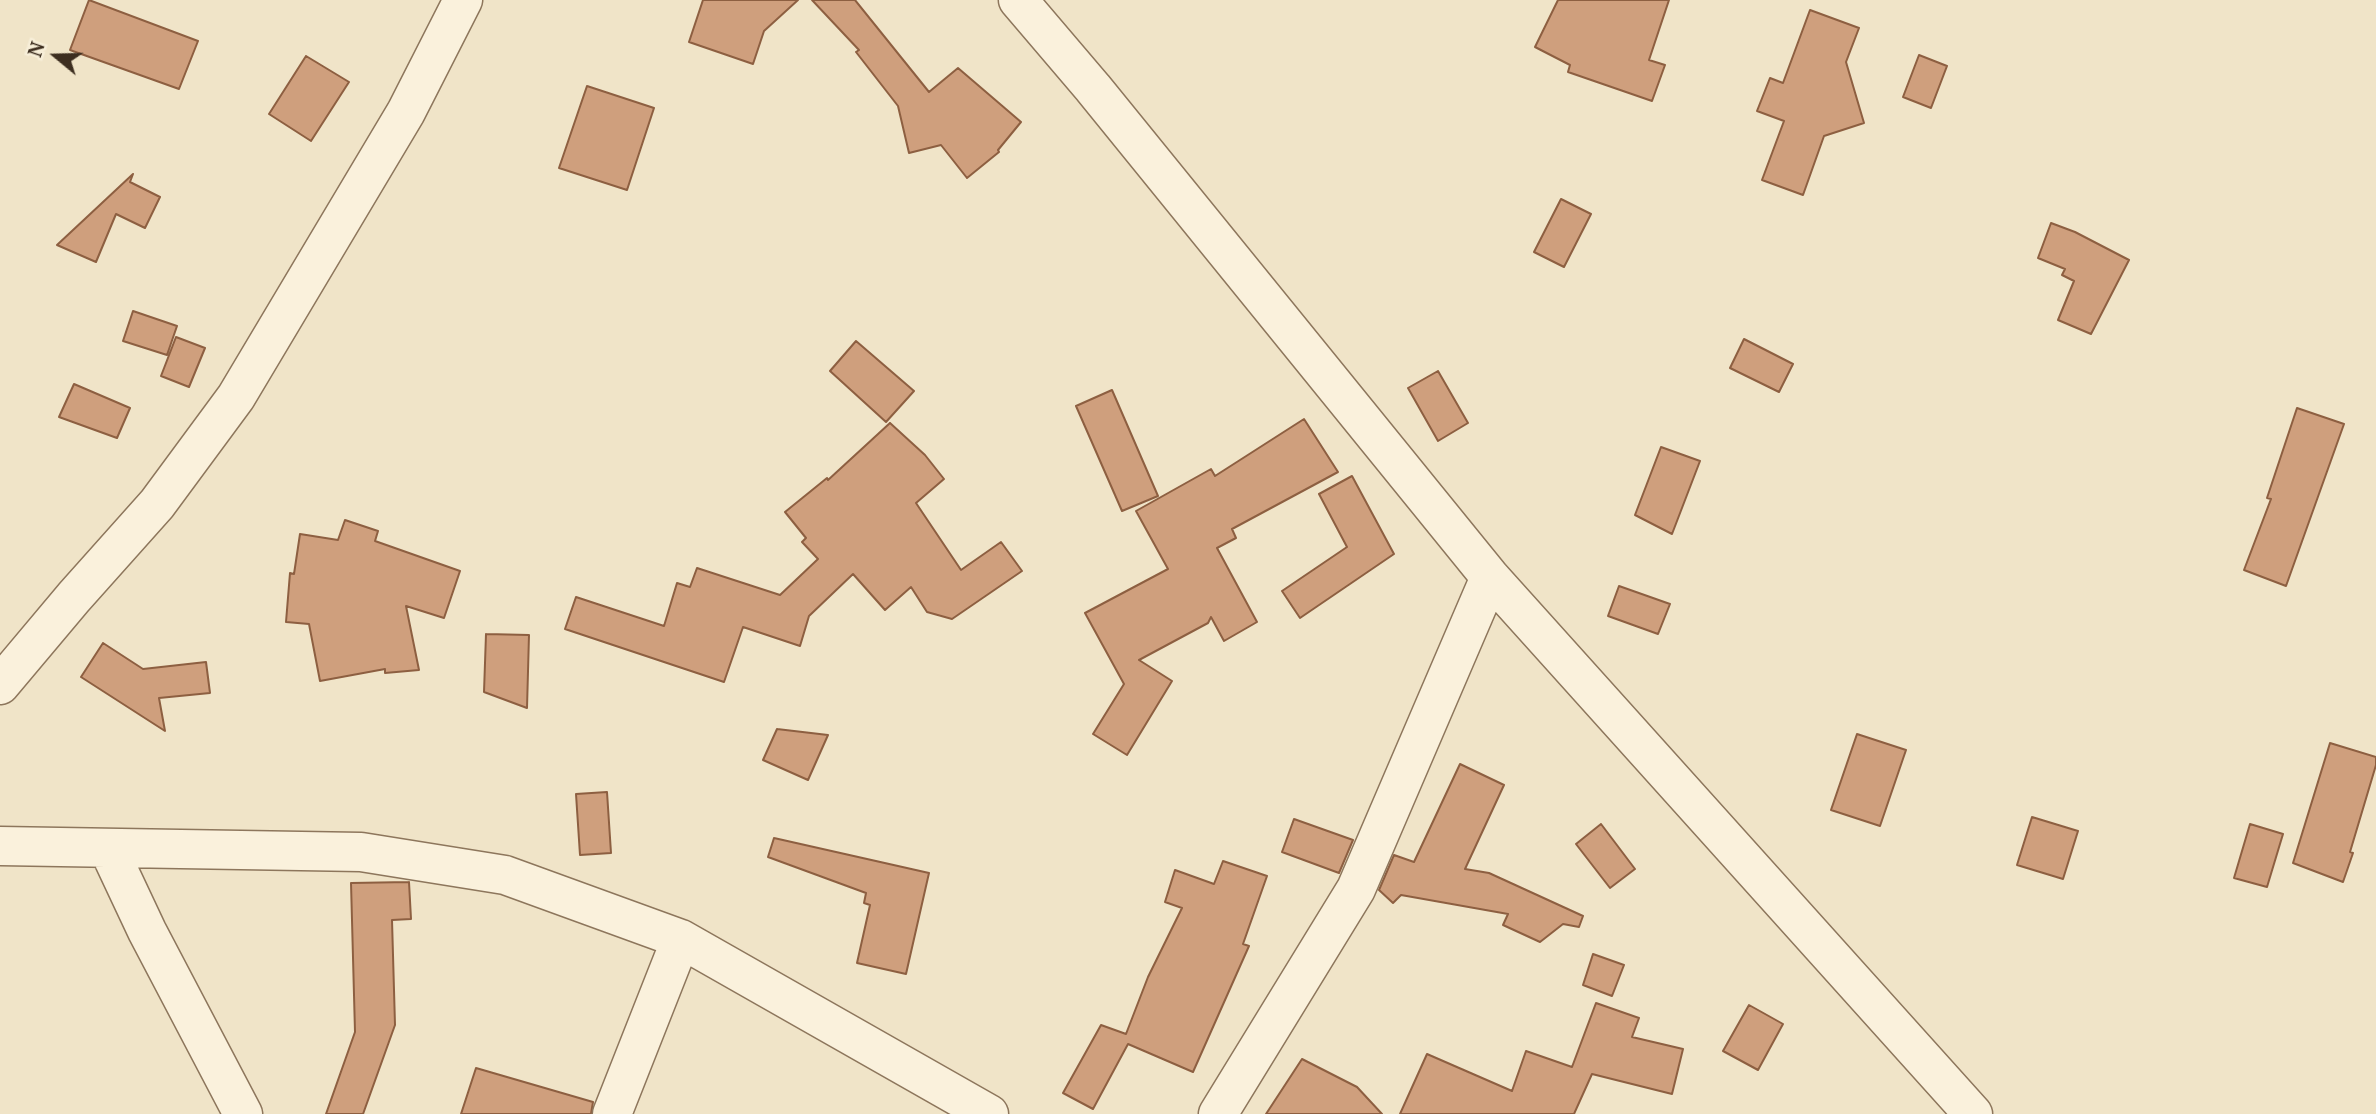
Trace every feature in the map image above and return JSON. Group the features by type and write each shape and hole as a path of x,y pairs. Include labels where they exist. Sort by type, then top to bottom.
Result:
{"street":[{"path":"0,685 157,505 236,397 405,112 463,0"},
{"path":"1018,0 1490,577 1973,1114"},
{"path":"1218,1114 1356,888 1490,577"},
{"path":"0,846 361,852 505,875 681,939 989,1114"},
{"path":"108,848 147,931 243,1114"},
{"path":"611,1114 681,939"}],"building":[{"path":"89,0 198,41 179,89 70,50"},
{"path":"703,0 798,0 764,31 753,64 689,42"},
{"path":"812,0 855,0 929,92 958,68 1021,122 999,152 967,178 941,145 909,153 898,106 856,52 859,50"},
{"path":"1558,0 1669,0 1649,60 1665,65 1652,101 1568,72 1570,65 1535,47"},
{"path":"1810,10 1859,28 1846,62 1864,123 1824,136 1803,195 1762,180 1784,121 1757,111 1770,78 1783,83"},
{"path":"1919,55 1947,66 1931,108 1903,97"},
{"path":"306,56 349,82 311,141 269,114"},
{"path":"587,86 654,108 627,190 559,168"},
{"path":"133,174 130,182 160,197 145,228 116,214 96,262 57,245"},
{"path":"1561,199 1591,214 1564,267 1534,252"},
{"path":"2051,223 2075,232 2129,260 2091,334 2058,320 2074,281 2062,275 2065,269 2038,258"},
{"path":"133,311 177,326 167,355 123,341"},
{"path":"176,337 205,348 189,387 161,376"},
{"path":"1744,339 1793,364 1779,392 1730,368"},
{"path":"856,341 914,391 886,422 830,371"},
{"path":"1438,371 1468,423 1438,441 1408,388"},
{"path":"74,384 130,408 117,438 59,417"},
{"path":"1112,390 1158,496 1122,511 1076,406"},
{"path":"2297,408 2344,424 2286,586 2244,570 2271,499 2267,498"},
{"path":"1304,419 1338,472 1232,529 1236,538 1217,548 1257,622 1224,641 1211,617 1208,623 1139,660 1172,681 1127,755 1093,734 1124,684 1085,613 1168,569 1136,511 1211,469 1215,476"},
{"path":"890,423 925,455 944,479 916,503 961,570 1001,542 1022,571 952,619 927,612 911,587 885,610 853,574 809,616 800,646 743,627 724,682 565,629 576,597 664,626 677,583 690,587 697,568 780,595 818,559 802,542 806,538 785,512 827,478 828,480"},
{"path":"1661,447 1700,461 1672,534 1635,515"},
{"path":"1352,476 1394,554 1300,618 1282,591 1347,547 1319,494"},
{"path":"345,520 378,531 375,541 460,571 444,618 406,606 419,670 385,673 385,669 320,681 309,624 286,622 290,573 294,574 300,534 338,540"},
{"path":"1619,586 1670,604 1658,634 1608,616"},
{"path":"486,634 529,635 527,708 484,692"},
{"path":"103,643 143,669 206,662 210,693 159,698 165,731 81,677"},
{"path":"777,729 828,735 808,780 763,760"},
{"path":"1857,734 1906,750 1880,826 1831,810"},
{"path":"2330,743 2376,757 2376,765 2350,852 2353,853 2343,882 2293,863"},
{"path":"1460,764 1504,785 1465,869 1489,873 1583,916 1579,927 1563,924 1540,942 1503,925 1508,914 1401,895 1393,903 1379,890 1394,855 1414,862"},
{"path":"607,792 611,853 580,855 576,794"},
{"path":"2032,817 2078,831 2063,879 2017,865"},
{"path":"1294,819 1353,840 1339,873 1282,852"},
{"path":"1601,824 1635,869 1610,888 1576,844"},
{"path":"2250,824 2283,834 2267,887 2234,878"},
{"path":"774,838 929,873 906,974 857,963 870,905 864,903 866,893 768,857"},
{"path":"1223,861 1267,876 1243,944 1249,946 1193,1072 1128,1044 1093,1109 1063,1093 1101,1025 1126,1034 1148,977 1182,908 1165,902 1175,870 1214,884"},
{"path":"409,882 411,919 392,920 395,1025 363,1114 326,1114 355,1032 351,883"},
{"path":"1593,954 1624,965 1612,996 1583,985"},
{"path":"1596,1003 1639,1018 1632,1037 1683,1049 1672,1094 1592,1074 1574,1114 1400,1114 1427,1054 1512,1091 1526,1051 1572,1067"},
{"path":"1749,1005 1783,1024 1758,1070 1723,1051"},
{"path":"1302,1059 1357,1087 1382,1114 1266,1114"},
{"path":"476,1068 593,1102 591,1114 461,1114"}]}
